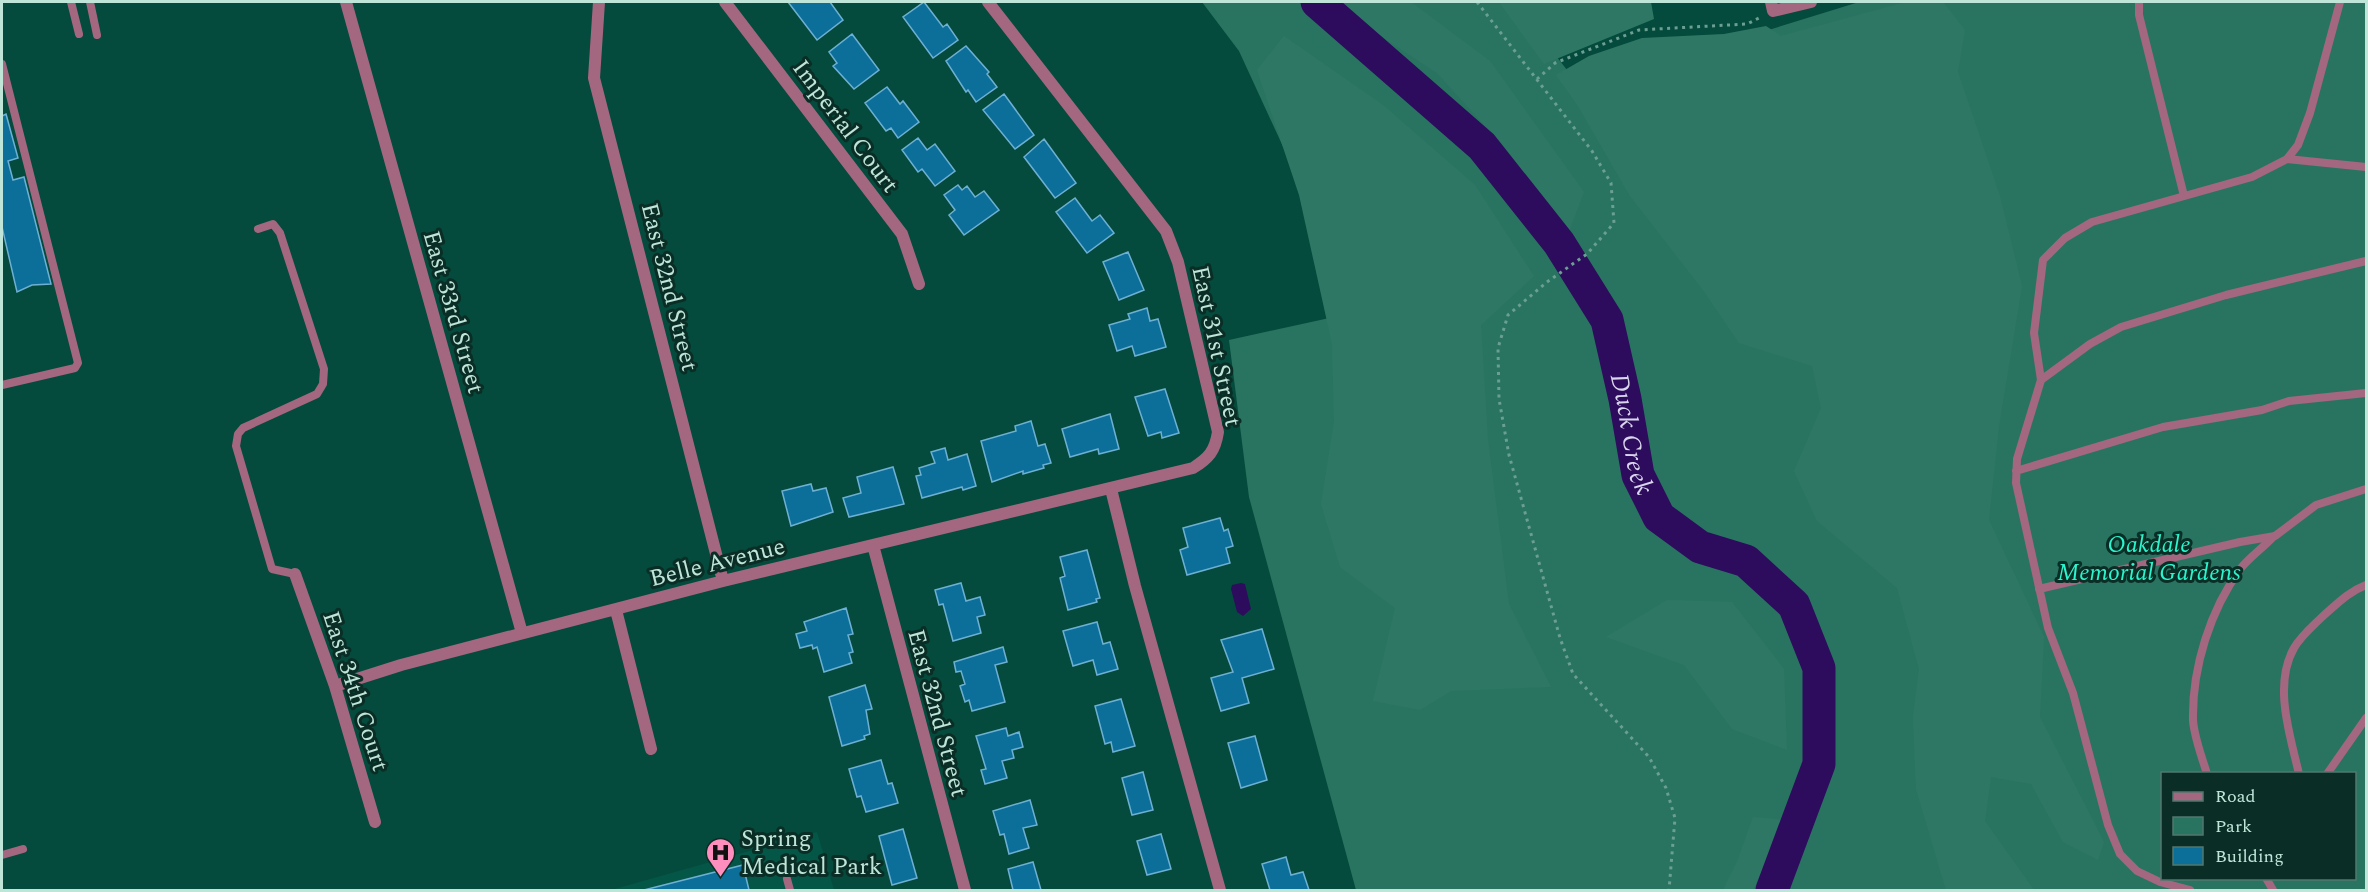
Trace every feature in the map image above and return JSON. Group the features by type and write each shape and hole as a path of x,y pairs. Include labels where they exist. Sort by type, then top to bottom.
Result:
{"street":[{"name":"East 33rd Street","path":"346,2 522,633"},
{"name":"East 32nd Street","path":"599,2 594,78 723,581"},
{"name":"Imperial Court","path":"725,2 902,234 919,284"},
{"name":"East 31st Street","path":"988,2 1157,216 1178,262 1218,432 1215,448 1208,458 1193,468 1111,489"},
{"path":"1772,6 1810,2"},
{"name":"Belle Avenue","path":"335,686 522,633 723,581 1111,489"},
{"path":"1111,489 1135,586 1220,891"},
{"name":"East 32nd Street","path":"873,545 965,891"},
{"name":"East 34th Court","path":"295,574 335,686 375,822"},
{"path":"616,610 651,749"}],"lane":[{"path":"71,2 79,34"},
{"path":"90,2 97,35"},
{"path":"2139,2 2139,15 2184,196"},
{"path":"2190,891 2160,882 2137,871 2120,854 2108,825 2073,693 2048,628 2039,590 2022,517 2016,471 2017,459 2040,380 2034,333 2043,260 2065,238 2092,222 2252,177 2287,159 2298,145 2310,113 2340,2"},
{"path":"2,64 78,363 75,368 2,385"},
{"path":"2287,159 2367,167"},
{"path":"258,229 273,224 280,233 324,369 323,384 317,394 243,428 238,435 236,446 272,569 295,574"},
{"path":"2040,380 2090,344 2121,327 2226,295 2367,261"},
{"path":"2016,471 2163,427 2262,410 2289,401 2367,393"},
{"path":"2206,772 2193,722 2203,643 2219,606 2241,568 2275,536 2316,505 2367,489"},
{"path":"2039,590 2240,542 2275,536"},
{"path":"2299,772 2285,712 2286,678 2294,648 2312,627 2350,592 2367,585"},
{"path":"2328,772 2367,718"},
{"path":"2,855 23,849"},
{"path":"787,879 790,891"}],"path":[{"path":"1477,2 1592,151 1611,183 1614,223 1587,254 1546,282 1508,315 1498,348 1499,399 1509,455 1560,638 1573,674 1649,757 1666,788 1675,818 1669,891"},
{"path":"1537,79 1556,63 1639,30 1747,24 1772,6"}],"shaded area":[{"path":"1329,2 1411,2 1490,61 1584,192 1568,234 1505,148 1437,73"},
{"path":"1499,2 1651,2 1654,19 1544,64"},
{"path":"1906,2 1943,2 1965,30 1958,72 2000,196 2022,286 1999,426 1989,520 2044,637 2040,717 2104,842 2098,860 2063,842 2031,784 1991,777 1985,821 2034,890 1946,890 1916,789 1913,717 1919,669 1897,588 1817,521 1794,471 1821,408 1812,366 1739,343 1703,290 1630,196 1578,106 1556,75 1589,56 1642,38 1724,34 1766,26 1781,36"},
{"path":"1284,36 1383,105 1475,185 1534,276 1481,325 1488,440 1509,604 1551,687 1451,691 1420,710 1373,701 1395,608 1340,567 1321,504 1334,422 1332,344 1299,195 1257,70"},
{"path":"1245,584 1251,609 1243,616 1237,612 1231,589 1232,585"},
{"path":"1667,600 1732,602 1784,669 1787,750 1732,729 1684,665 1606,637"},
{"path":"1753,817 1786,820 1753,890 1723,890 1737,862"},
{"path":"817,832 834,890 611,890"}],"green space":[{"name":"Oakdale Memorial Gardens","path":"1202,2 1514,2 1581,88 1859,2 2366,2 2366,890 1356,890 1249,497 1229,340 1334,317 1303,190 1239,51"}],"building":[{"path":"788,2 830,2 843,20 817,40"},
{"path":"924,2 943,27 947,24 958,40 933,58 903,17"},
{"path":"852,34 879,70 854,89 833,66 837,63 829,52"},
{"path":"966,46 989,72 987,74 997,87 976,102 968,90 966,92 946,61"},
{"path":"887,87 900,104 903,101 919,122 898,138 891,128 886,131 865,103"},
{"path":"1004,94 1034,135 1015,149 983,110"},
{"path":"6,114 18,158 8,161 13,180 24,177 51,284 32,285 17,292 2,227 2,116"},
{"path":"918,138 927,150 935,144 955,171 935,186 922,169 918,172 902,150"},
{"path":"1044,139 1076,183 1055,198 1024,157"},
{"path":"958,185 962,190 967,186 975,197 984,191 999,210 964,235 949,215 955,210 944,195"},
{"path":"1075,198 1092,221 1100,215 1114,233 1087,253 1056,212"},
{"path":"1128,252 1144,290 1119,300 1103,262"},
{"path":"1147,308 1150,321 1158,319 1166,347 1135,356 1132,346 1117,351 1109,325 1130,319 1128,314"},
{"path":"1165,389 1179,433 1162,438 1161,432 1148,436 1135,397"},
{"path":"1110,414 1119,449 1099,454 1098,449 1070,457 1062,429"},
{"path":"1031,421 1038,446 1045,444 1051,463 1043,465 1044,468 1023,474 1023,471 992,482 981,441 1016,431 1015,426"},
{"path":"945,448 948,460 967,454 976,486 963,490 962,487 922,498 916,476 921,475 919,468 935,463 931,452"},
{"path":"893,467 904,504 849,517 843,498 861,493 857,477"},
{"path":"811,484 813,491 826,488 833,512 791,526 782,491"},
{"path":"1220,518 1224,531 1228,529 1233,546 1226,548 1230,563 1187,575 1180,550 1188,547 1183,528"},
{"path":"1087,550 1100,598 1096,599 1097,602 1068,610 1060,578 1065,576 1060,557"},
{"path":"961,583 966,601 980,597 985,615 977,617 981,633 953,641 943,604 939,605 935,590"},
{"path":"846,608 853,634 848,635 853,652 849,653 852,663 824,672 817,647 813,649 812,645 800,648 796,634 807,631 804,622"},
{"path":"1097,622 1103,644 1110,642 1118,669 1097,675 1093,660 1073,666 1063,631"},
{"path":"1262,629 1274,669 1242,678 1249,703 1221,711 1211,678 1233,672 1221,640"},
{"path":"1003,647 1007,662 995,665 1005,702 972,711 969,700 965,702 960,686 965,684 961,671 956,672 954,662"},
{"path":"865,685 872,709 866,710 870,734 864,736 865,739 842,746 829,697"},
{"path":"1121,699 1135,746 1113,752 1111,742 1105,744 1095,706"},
{"path":"1006,728 1008,736 1019,732 1023,747 1012,750 1014,758 1002,761 1007,778 985,784 981,770 986,769 976,736"},
{"path":"1255,736 1267,780 1241,788 1228,743"},
{"path":"881,760 888,784 892,783 898,803 866,812 861,796 857,797 849,769"},
{"path":"1143,772 1153,810 1132,815 1122,778"},
{"path":"1030,800 1037,825 1023,828 1029,848 1009,854 1004,834 1000,835 993,811"},
{"path":"903,829 917,878 892,885 879,836"},
{"path":"1161,834 1171,869 1147,875 1137,841"},
{"path":"1286,857 1291,875 1303,872 1309,890 1270,890 1262,864"},
{"path":"1033,862 1041,890 1013,890 1008,869"},
{"name":"Spring Medical Park","path":"743,865 749,890 644,890"}],"waterway":[{"name":"Duck Creek","path":"1317,2 1482,146 1559,243 1607,320 1625,399 1638,475 1659,517 1700,547 1746,561 1794,605 1819,668 1819,764 1772,890"}],"place":[{"name":"Spring Medical Park","path":"720,878"}]}
